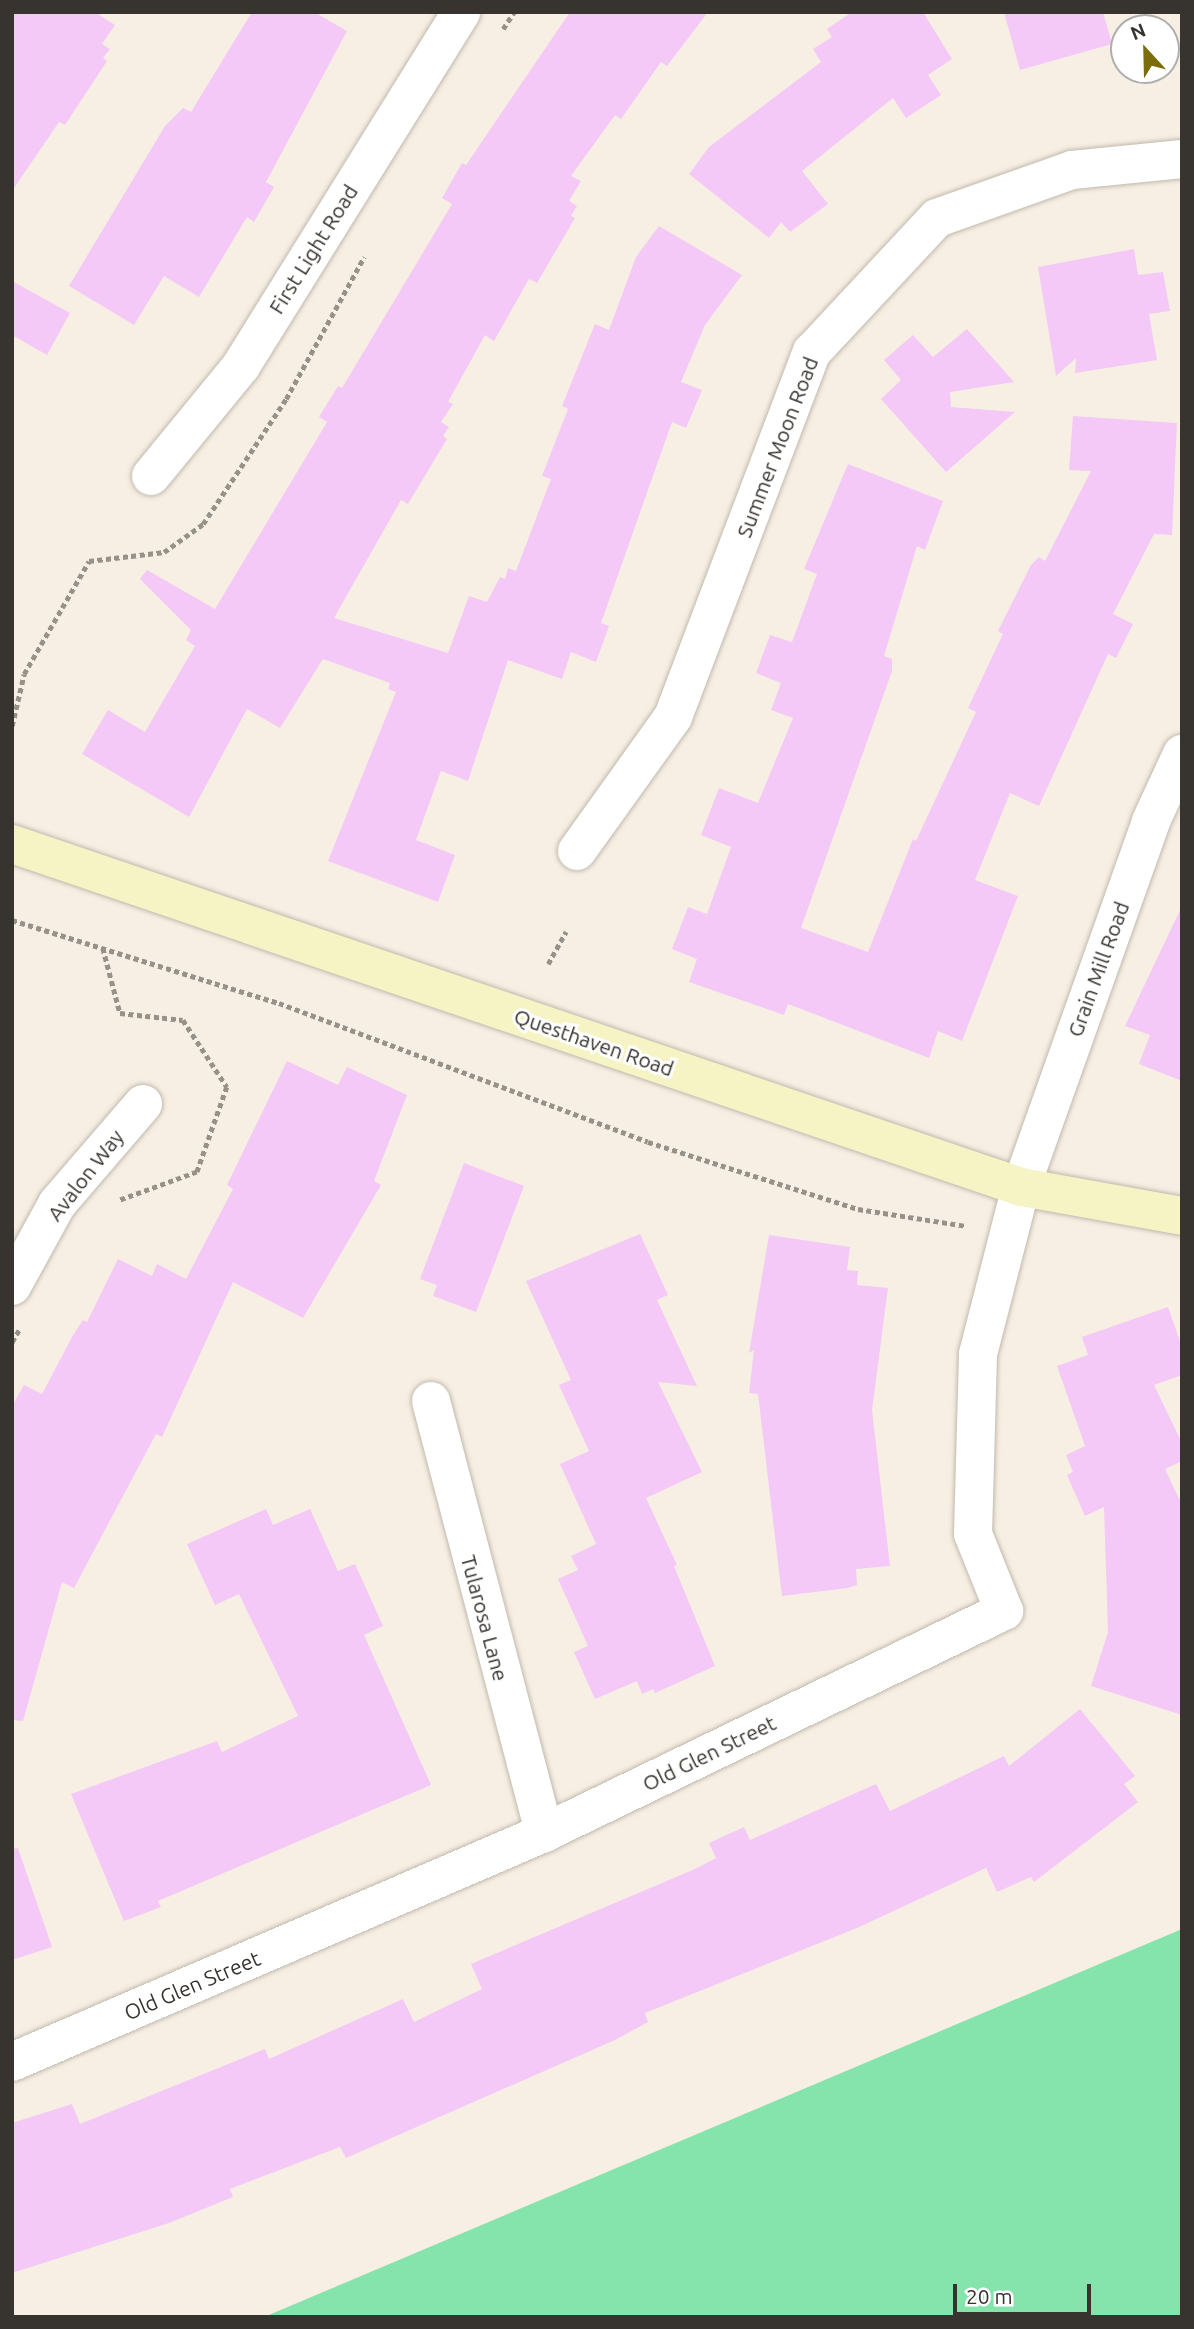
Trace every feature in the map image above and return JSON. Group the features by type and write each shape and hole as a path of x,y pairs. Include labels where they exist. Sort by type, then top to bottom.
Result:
{"street":[{"name":"First Light Road","path":"151,476 241,366 461,12"},
{"name":"Summer Moon Road","path":"577,850 673,717 812,352 937,218 1072,170 1182,159"},
{"name":"Grain Mill Road","path":"1021,1187 1150,821 1182,754"},
{"name":"Questhaven Road","path":"12,844 1021,1187 1182,1216"},
{"name":"Avalon Way","path":"12,1286 57,1204 142,1104"},
{"name":"Old Glen Street","path":"12,2062 544,1833 1004,1611 973,1534 978,1354 1021,1187"},
{"name":"Tularosa Lane","path":"431,1401 544,1833"}],"path":[{"path":"12,920 279,1003 648,1142 858,1209 1009,1233"},
{"path":"548,964 566,932"}],"green space":[{"path":"1182,1929 1182,2317 264,2317"}],"building":[{"path":"12,12 95,12 115,25 102,44 110,49 103,58 107,61 65,125 59,122 12,191"},
{"path":"252,12 314,12 347,31 266,182 274,187 254,222 247,217 199,297 164,276 134,325 69,286 165,126 183,108 191,112"},
{"path":"570,12 708,12 667,66 661,62 621,119 615,115 571,176 581,181 569,201 577,206 571,216 575,218 537,283 529,279 494,341 485,335 448,402 453,404 441,422 449,427 443,436 447,439 408,504 401,500 334,618 448,653 469,596 487,602 500,577 505,579 508,568 516,571 551,479 542,476 568,409 562,406 595,324 609,330 636,257 659,226 742,275 705,325 681,382 702,390 686,428 672,422 601,623 609,626 596,662 571,652 562,679 508,660 468,781 441,771 416,840 455,855 438,902 328,861 396,692 388,689 390,683 323,659 280,728 247,709 189,817 82,754 108,710 145,732 195,646 186,640 191,630 140,579 147,570 215,609 327,422 319,417 338,386 342,388 452,204 442,198 462,163 466,165"},
{"path":"852,12 923,12 952,59 928,75 941,95 906,118 893,98 802,171 828,204 790,232 781,222 769,238 689,174 709,147 821,62 813,49 832,37 827,29"},
{"path":"1004,12 1103,12 1110,45 1020,70"},
{"path":"1134,249 1138,275 1163,272 1170,311 1149,314 1157,360 1075,373 1076,358 1056,376 1038,267"},
{"path":"12,281 70,313 47,355 12,335"},
{"path":"967,329 1014,382 950,392 951,407 1015,412 946,472 881,399 901,380 884,360 913,335 933,357"},
{"path":"1073,416 1177,423 1172,535 1154,534 1113,614 1133,624 1116,658 1108,654 1039,806 1010,793 975,880 1018,896 962,1041 938,1031 929,1058 788,1004 784,1015 689,982 697,959 672,949 688,907 707,914 731,847 701,835 719,788 758,803 793,718 771,710 781,683 756,673 770,635 792,642 817,574 804,569 848,464 943,501 925,550 917,546 884,656 892,659 892,671 801,928 868,952 913,839 916,841 976,712 968,708 1003,634 998,631 1031,565 1039,557 1045,561 1091,471 1069,470"},
{"path":"1182,906 1182,1081 1139,1064 1150,1035 1125,1026"},
{"path":"287,1061 338,1085 347,1067 407,1095 374,1181 381,1185 303,1318 233,1282 162,1437 156,1434 74,1588 62,1582 23,1721 12,1720 12,1406 24,1385 42,1394 72,1337 83,1320 87,1322 118,1259 152,1276 157,1264 186,1279 233,1189 227,1185"},
{"path":"464,1163 524,1186 476,1312 433,1296 437,1285 420,1279"},
{"path":"640,1234 668,1295 657,1300 697,1386 658,1382 702,1472 646,1498 677,1565 674,1566 715,1666 655,1693 653,1689 642,1694 637,1681 595,1699 574,1652 588,1646 558,1579 578,1570 571,1556 596,1544 560,1464 589,1451 559,1385 571,1380 526,1281"},
{"path":"769,1235 850,1247 847,1270 858,1271 857,1285 888,1288 872,1410 890,1566 856,1569 857,1585 848,1588 782,1596 758,1394 749,1393 754,1350 749,1353"},
{"path":"1168,1307 1182,1347 1182,1375 1154,1385 1182,1443 1182,1461 1165,1469 1182,1505 1182,1715 1091,1686 1108,1632 1104,1507 1085,1516 1067,1475 1073,1472 1066,1455 1085,1446 1057,1366 1088,1355 1082,1337"},
{"path":"266,1509 273,1525 310,1509 338,1571 355,1564 383,1626 364,1635 431,1785 158,1901 161,1907 124,1921 71,1794 217,1741 222,1752 298,1716 239,1594 215,1605 187,1544"},
{"path":"1080,1709 1135,1776 1124,1784 1138,1802 1034,1882 1031,1877 997,1892 986,1868 857,1928 645,2013 648,2022 615,2040 346,2158 340,2147 230,2189 233,2197 169,2223 12,2273 12,2123 72,2104 80,2124 265,2049 269,2059 403,1999 414,2022 482,1989 471,1964 695,1869 716,1858 709,1843 744,1827 750,1840 876,1784 890,1811 1004,1756 1009,1766"},
{"path":"18,1848 52,1947 12,1960 12,1849"}]}
